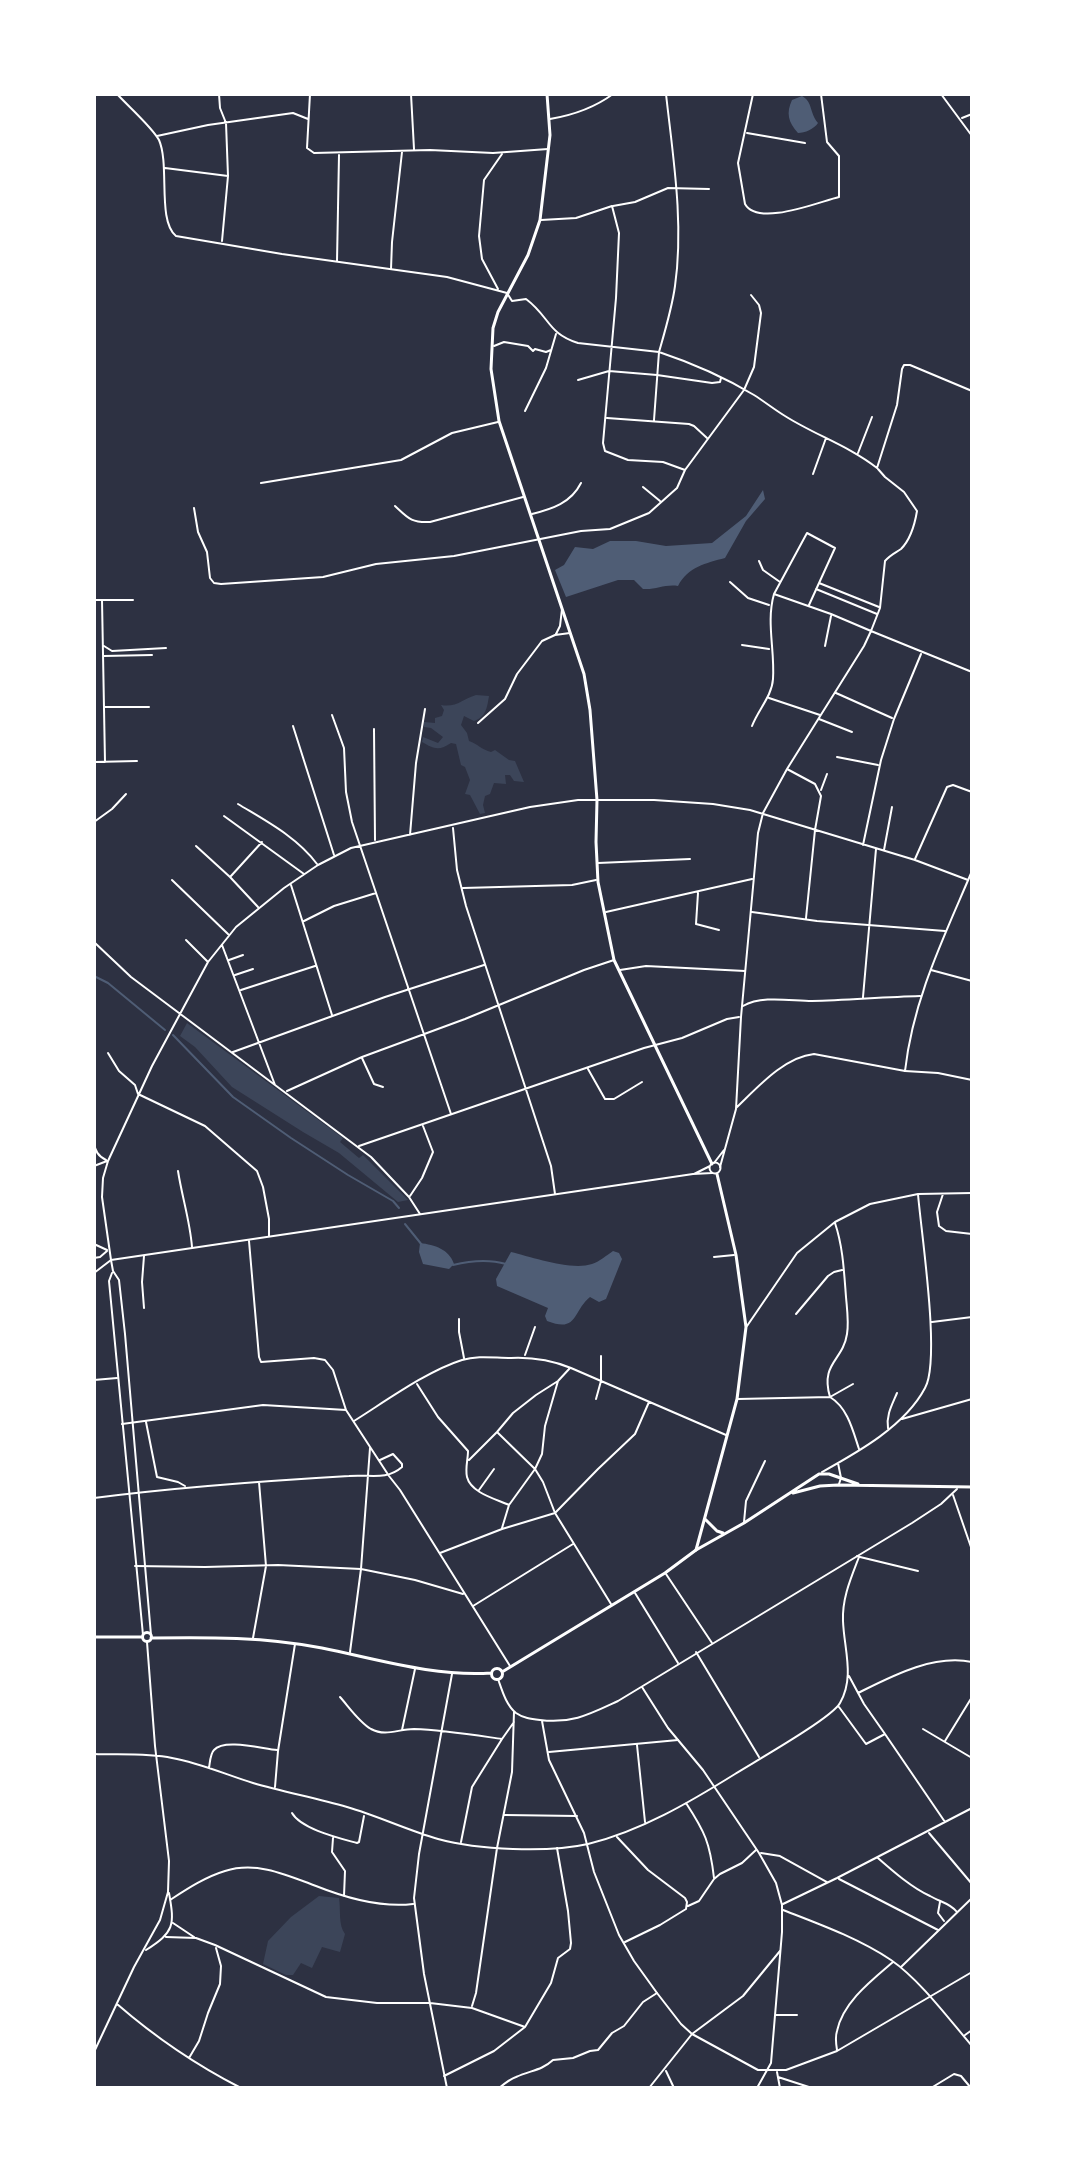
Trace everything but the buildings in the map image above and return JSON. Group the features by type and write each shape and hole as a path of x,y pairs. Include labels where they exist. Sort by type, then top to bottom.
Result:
{"main road":[{"path":"547,94 550,119 540,220 528,255 495,320 491,350 492,386 499,421 584,674 597,800 598,880 614,960 712,1164"},
{"path":"696,1550 737,1399 746,1327 736,1255 714,1173"},
{"path":"491,1673 494,1679 502,1677 502,1672 819,1474 858,1484"},
{"path":"787,1494 820,1486 858,1484 972,1487"},
{"path":"705,1519 717,1531 725,1532"},
{"path":"94,1637 143,1636 146,1633 151,1636 252,1639 415,1667 491,1673"},
{"path":"143,1636 147,1642 151,1636"},
{"path":"491,1673 495,1668 502,1672"}],"street":[{"path":"94,1273 111,1260 714,1173 720,1167 736,1109 742,1006 758,833 763,813 864,646 880,608 885,561 901,549 917,511 904,492 858,454 785,416 721,377 659,352 578,343 556,333 541,310 523,299 512,301 507,293 447,277 337,263 176,236 167,220 160,144 117,94"},
{"path":"219,94 226,123 228,176 222,242"},
{"path":"310,94 307,148 310,152 502,153 548,149"},
{"path":"411,94 414,151"},
{"path":"550,119 569,116 597,105 613,94"},
{"path":"654,420 659,352 675,289 677,267 676,187 666,94"},
{"path":"753,94 738,170 748,209 755,213 789,212 839,197 839,156 827,142 821,94"},
{"path":"941,94 972,136"},
{"path":"156,136 293,113 309,119"},
{"path":"961,119 972,114"},
{"path":"746,133 805,143"},
{"path":"391,270 402,151"},
{"path":"498,290 482,259 479,236 484,180 502,153"},
{"path":"337,263 340,154"},
{"path":"164,167 228,176"},
{"path":"540,220 576,218 676,187 709,189"},
{"path":"612,206 619,233 603,443 605,451 628,460 663,462 685,470"},
{"path":"194,508 198,532 207,552 210,578 214,583 221,584 323,577 388,562 432,559 581,531 610,529 649,513 677,488 685,470 744,390 754,367 761,313 751,295"},
{"path":"491,350 504,342 546,352 551,350 556,333"},
{"path":"525,411 546,368 552,345"},
{"path":"877,468 897,405 904,365 972,391"},
{"path":"578,380 609,371 712,383 720,382 721,377"},
{"path":"858,454 872,417"},
{"path":"606,418 689,424 708,439"},
{"path":"261,483 401,460 452,433 499,421"},
{"path":"813,474 826,438"},
{"path":"531,514 568,500 581,483"},
{"path":"643,487 662,502"},
{"path":"395,506 411,521 430,522 524,496"},
{"path":"752,726 767,698 773,677 771,605 774,594 807,533 835,548 809,605"},
{"path":"759,561 763,570 780,582"},
{"path":"730,582 748,598 771,605"},
{"path":"819,583 880,608"},
{"path":"815,589 878,614"},
{"path":"774,594 809,605 972,672"},
{"path":"94,600 133,600"},
{"path":"102,600 105,762"},
{"path":"555,635 560,626 562,606"},
{"path":"825,646 831,614"},
{"path":"478,723 505,699 517,674 542,641 571,633"},
{"path":"103,645 112,651 166,648"},
{"path":"742,645 771,649"},
{"path":"863,845 879,765 894,719 922,653"},
{"path":"103,656 152,655"},
{"path":"835,693 894,719"},
{"path":"767,698 852,732"},
{"path":"104,707 149,707"},
{"path":"410,835 416,763 425,709"},
{"path":"332,715 344,748 350,811 360,846 451,1114"},
{"path":"293,726 334,856"},
{"path":"374,729 375,842"},
{"path":"837,757 879,765"},
{"path":"94,762 137,761"},
{"path":"787,769 815,784 820,791 806,919"},
{"path":"820,791 827,774"},
{"path":"915,860 947,787 953,785 972,792"},
{"path":"94,822 126,794"},
{"path":"151,1636 119,1280 113,1271 108,1250 103,1178 138,1094 208,962 229,935 290,884 334,856 375,842 530,807 578,800 713,804 763,813 915,860 968,880"},
{"path":"238,804 294,840 318,865"},
{"path":"884,851 892,807"},
{"path":"224,816 304,875"},
{"path":"453,825 455,857 462,888 484,965 551,1166 556,1195"},
{"path":"230,877 262,842"},
{"path":"196,846 259,908"},
{"path":"863,998 876,849"},
{"path":"597,863 690,859"},
{"path":"905,1071 908,1045 921,996 972,871"},
{"path":"605,912 754,879"},
{"path":"172,880 229,935"},
{"path":"462,888 572,885 598,880"},
{"path":"290,884 332,1015"},
{"path":"302,921 334,906 377,892"},
{"path":"698,892 696,924 719,930"},
{"path":"751,912 945,931"},
{"path":"186,940 208,962"},
{"path":"94,942 131,977 358,1146 409,1197 420,1215"},
{"path":"222,944 276,1086"},
{"path":"228,960 243,955"},
{"path":"286,1091 362,1057 614,960"},
{"path":"240,991 317,965"},
{"path":"232,1052 484,965"},
{"path":"619,970 646,966 746,971"},
{"path":"234,975 253,969"},
{"path":"930,970 972,981"},
{"path":"742,1006 759,1001 921,996"},
{"path":"358,1146 682,1038 727,1019 741,1017"},
{"path":"108,1053 119,1071 135,1085 138,1094 205,1126 257,1171 269,1219 269,1237"},
{"path":"736,1109 777,1072 803,1055 814,1054 972,1080"},
{"path":"362,1057 374,1084 383,1087"},
{"path":"587,1068 605,1099 614,1099 642,1082"},
{"path":"409,1197 422,1178 433,1152 422,1124"},
{"path":"94,1142 100,1157 108,1161"},
{"path":"693,1174 712,1164 725,1149"},
{"path":"94,1166 108,1161"},
{"path":"712,1164 720,1167"},
{"path":"712,1164 714,1173"},
{"path":"178,1171 193,1248"},
{"path":"944,1193 937,1212 939,1226 946,1231 972,1234"},
{"path":"746,1327 797,1253 835,1222 870,1204 918,1194 972,1193"},
{"path":"820,1486 819,1474 889,1429 927,1386 931,1363 930,1322 918,1194"},
{"path":"835,1222 841,1243 848,1331 844,1345 829,1369 828,1388 830,1397 838,1402 849,1420 859,1449"},
{"path":"249,1240 261,1362 325,1360 333,1370 346,1410 400,1490 510,1667"},
{"path":"94,1244 108,1250"},
{"path":"94,1258 108,1250"},
{"path":"144,1255 144,1308"},
{"path":"714,1257 736,1255"},
{"path":"796,1314 828,1276 844,1270"},
{"path":"113,1271 109,1281 143,1636"},
{"path":"930,1322 972,1317"},
{"path":"459,1319 464,1360"},
{"path":"524,1356 535,1327"},
{"path":"353,1421 444,1367 487,1356 524,1356 556,1362 726,1435"},
{"path":"596,1399 601,1381 601,1356"},
{"path":"468,1461 513,1413 571,1368"},
{"path":"94,1380 119,1378"},
{"path":"502,1529 509,1505 542,1454 545,1426 558,1381"},
{"path":"416,1383 438,1417 468,1451 469,1482 478,1491 509,1505"},
{"path":"737,1399 830,1397 853,1384"},
{"path":"889,1429 887,1421 897,1393"},
{"path":"901,1419 972,1399"},
{"path":"439,1553 555,1513 635,1434 650,1401"},
{"path":"122,1424 263,1405 346,1410"},
{"path":"146,1421 157,1477 185,1487"},
{"path":"497,1432 535,1469 555,1513 612,1605"},
{"path":"350,1654 361,1569 370,1447"},
{"path":"94,1498 185,1487 389,1476 402,1467 393,1454 379,1460"},
{"path":"744,1523 746,1501 765,1461"},
{"path":"838,1461 841,1478 838,1485"},
{"path":"478,1491 494,1469"},
{"path":"252,1639 266,1566 259,1482"},
{"path":"514,1711 528,1719 573,1720 618,1701 941,1504 959,1486"},
{"path":"953,1495 972,1547"},
{"path":"472,1606 573,1544"},
{"path":"858,1556 918,1571"},
{"path":"94,1754 175,1758 461,1844 497,1848 587,1844 645,1823 714,1787 839,1706 848,1683 842,1619 846,1588 858,1556"},
{"path":"135,1566 361,1569 464,1594"},
{"path":"665,1573 712,1643"},
{"path":"634,1592 678,1663"},
{"path":"94,2052 160,1920 168,1892 169,1861 147,1642"},
{"path":"275,1788 295,1644"},
{"path":"696,1652 760,1758"},
{"path":"858,1693 891,1675 928,1664 972,1662"},
{"path":"402,1731 415,1667"},
{"path":"447,2088 414,1904 415,1874 452,1672"},
{"path":"848,1675 945,1822"},
{"path":"472,2008 512,1772 514,1711 498,1679"},
{"path":"641,1686 714,1787 776,1883 783,1910 771,2063 757,2088"},
{"path":"340,1697 370,1729 382,1733 415,1729 502,1739"},
{"path":"945,1742 972,1697"},
{"path":"839,1706 865,1743 885,1734"},
{"path":"461,1844 472,1787 515,1721"},
{"path":"542,1721 552,1769 577,1816 594,1872 624,1943 657,1993 692,2034 758,2070 777,2072 805,2065 837,2051 972,1972"},
{"path":"923,1729 972,1758"},
{"path":"548,1752 678,1740"},
{"path":"637,1744 645,1823"},
{"path":"209,1768 212,1753 218,1746 278,1751"},
{"path":"685,1802 704,1830 712,1856 714,1879"},
{"path":"782,1905 972,1808"},
{"path":"292,1813 297,1820 333,1837 358,1843 365,1813"},
{"path":"503,1814 577,1816"},
{"path":"929,1832 972,1884"},
{"path":"616,1836 648,1870 685,1898 687,1906"},
{"path":"333,1837 332,1852 345,1871 344,1897"},
{"path":"444,2076 494,2051 525,2027 551,1983 558,1958 571,1946 557,1847"},
{"path":"624,1943 699,1901 714,1879 742,1863 756,1849"},
{"path":"759,1853 780,1856 829,1883"},
{"path":"877,1857 917,1888 957,1912"},
{"path":"170,1900 226,1870 245,1868 279,1872 344,1897 384,1905 414,1904"},
{"path":"837,1878 938,1930"},
{"path":"166,1937 172,1922 168,1892"},
{"path":"900,1968 972,1898"},
{"path":"940,1901 938,1913 945,1923"},
{"path":"783,1910 894,1961 930,1996 972,2046"},
{"path":"172,1922 196,1938 326,1997 472,2008 525,2027"},
{"path":"143,1952 166,1937 196,1938"},
{"path":"189,2059 220,1984 221,1966 215,1945"},
{"path":"649,2088 692,2034 743,1996 780,1951"},
{"path":"837,2051 836,2033 842,2016 855,1998 894,1961"},
{"path":"499,2088 518,2076 540,2070 553,2060 598,2050 612,2033 624,2026 643,2002 657,1993"},
{"path":"116,2003 189,2059 241,2088"},
{"path":"775,2015 797,2015"},
{"path":"964,2036 972,2030"},
{"path":"665,2069 674,2088"},
{"path":"777,2072 780,2088"},
{"path":"931,2088 954,2074 961,2076 971,2088"},
{"path":"778,2077 812,2088"}],"shaded area":[{"path":"802,96 808,101 818,123 798,133 790,121 789,109 792,100"},
{"path":"763,490 765,499 746,521 725,558 692,570 678,586 643,589 634,580 618,580 566,597 555,570 564,565 575,547 593,549 610,541 666,546 712,543 746,516"},
{"path":"476,695 489,696 487,708 481,717 474,721 464,716 461,725 469,741 515,761 524,782 514,781 510,775 505,775 506,784 494,783 490,794 485,796 485,813 480,814 470,795 465,794 470,780 465,767 461,765 456,744 436,748 422,742 423,737 438,743 443,737 424,727 424,722 435,723 435,718 442,716 444,710 441,705 455,704"},
{"path":"187,1023 343,1138 340,1142 359,1158 363,1155 408,1200 398,1202 339,1153 232,1087 195,1047 180,1036"},
{"path":"420,1243 441,1249 454,1264 449,1269 423,1264"},
{"path":"613,1251 619,1253 622,1259 606,1299 599,1302 590,1297 569,1323 547,1321 548,1308 497,1286 496,1279 511,1252 583,1266 597,1262"},
{"path":"319,1896 339,1898 345,1934 340,1952 322,1947 312,1968 301,1963 293,1975 286,1975 263,1964 268,1941 291,1917"}],"waterway":[{"path":"94,976 108,983 165,1030"},
{"path":"173,1035 233,1097 291,1138 393,1201 399,1208"},
{"path":"405,1224 422,1245"},
{"path":"453,1265 479,1261 506,1264"}]}
